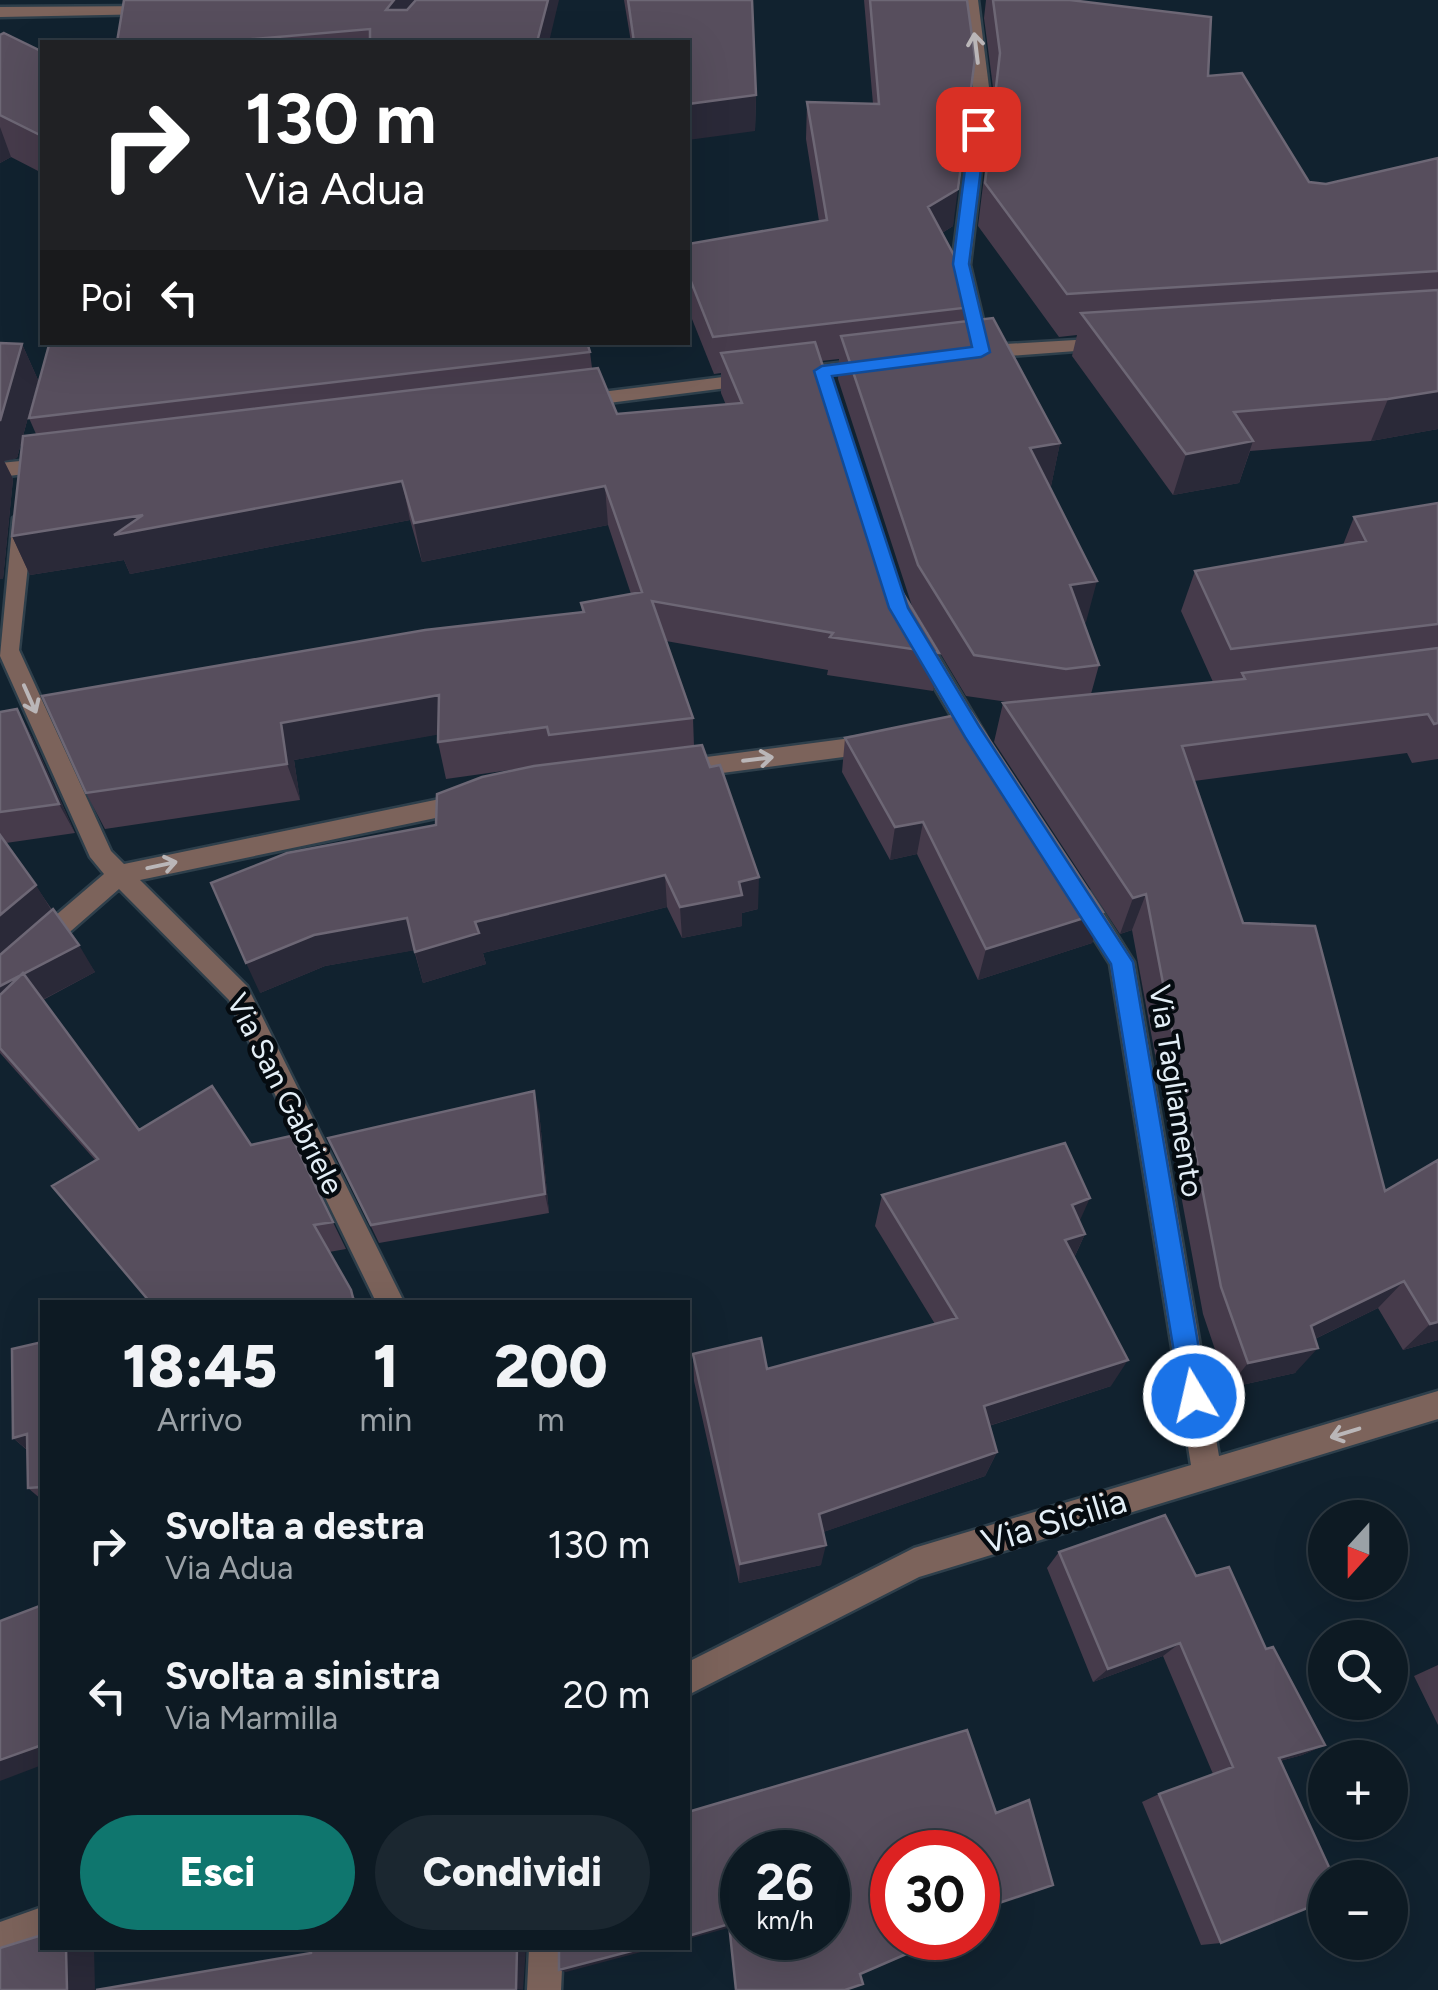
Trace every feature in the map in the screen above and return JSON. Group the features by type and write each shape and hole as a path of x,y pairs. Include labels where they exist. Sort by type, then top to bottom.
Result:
{"street":[{"path":"970,0 982,95 961,264 973,353 1133,342"},
{"path":"0,12 166,8"},
{"path":"564,402 897,362"},
{"path":"822,371 832,400"},
{"path":"0,470 30,459 68,463"},
{"name":"Via San Gabriele","path":"30,459 4,653 102,857 238,992 389,1300"},
{"path":"908,624 995,768"},
{"path":"656,772 893,742"},
{"path":"0,978 120,874 500,795"},
{"name":"Via Tagliamento","path":"1069,881 1122,962 1208,1475"},
{"name":"Via Sicilia","path":"690,1678 914,1563 1438,1405"},
{"path":"0,1939 40,1925"},
{"path":"544,1990 546,1950"}],"building":[{"path":"124,0 394,0 386,10 407,10 416,0 548,0 538,40 370,40 370,29 241,40 117,40"},
{"path":"628,0 752,0 756,95 690,104 690,40 634,40"},
{"path":"870,0 967,0 975,58 958,189 928,207 964,274 972,307 713,337 690,279 690,244 827,220 807,102 879,104"},
{"path":"993,0 1070,0 1211,17 1208,76 1242,73 1309,182 1326,184 1438,158 1438,271 1067,294 985,183 1000,53"},
{"path":"4,33 40,49 40,135 0,115 0,35"},
{"path":"1438,290 1438,391 1234,412 1253,441 1186,454 1081,313"},
{"path":"993,318 1060,443 1030,448 1097,581 1070,585 1099,665 1066,669 974,655 918,565 841,336"},
{"path":"815,342 889,570 939,653 830,637 833,633 652,601 693,718 549,735 547,727 438,742 439,695 281,723 287,764 86,793 42,696 425,630 584,612 581,603 642,592 605,486 414,523 402,481 114,535 143,515 12,536 23,436 598,368 617,414 742,403 721,353"},
{"path":"0,343 22,344 0,421"},
{"path":"49,345 588,345 590,352 29,418"},
{"path":"1438,503 1438,624 1231,649 1195,571 1366,541 1354,517"},
{"path":"1438,648 1438,723 1434,724 1428,714 1182,746 1243,923 1315,926 1385,1191 1438,1160 1438,1322 1430,1324 1404,1281 1311,1326 1318,1348 1248,1363 1221,1287 1146,894 1133,898 1003,703 1245,679 1242,673"},
{"path":"17,709 59,804 0,812 0,712"},
{"path":"971,712 1103,912 986,949 923,822 895,827 845,738"},
{"path":"702,745 710,767 720,765 759,877 739,882 742,895 680,907 665,875 475,922 479,933 415,952 407,918 314,935 246,963 211,883 287,853 436,825 437,794 482,777 534,766"},
{"path":"0,835 36,885 0,915"},
{"path":"53,909 79,945 0,986 0,955"},
{"path":"23,973 139,1130 212,1086 251,1145 291,1136 333,1222 314,1225 354,1300 148,1300 52,1186 98,1159 0,1048 0,995"},
{"path":"534,1091 545,1194 371,1225 328,1138"},
{"path":"1065,1143 1090,1198 1072,1205 1085,1234 1065,1240 1128,1360 984,1406 997,1452 819,1514 826,1545 740,1564 693,1354 761,1338 767,1369 957,1318 882,1195"},
{"path":"40,1342 40,1487 28,1488 27,1434 13,1438 12,1349"},
{"path":"1165,1515 1196,1576 1229,1567 1266,1649 1273,1647 1308,1713 1308,1720 1312,1720 1322,1740 1308,1740 1308,1750 1279,1758 1308,1821 1308,1840 1317,1840 1326,1860 1308,1860 1308,1908 1221,1943 1159,1794 1233,1767 1180,1643 1108,1669 1059,1552"},
{"path":"40,1606 40,1746 0,1760 0,1621"},
{"path":"967,1730 996,1813 1029,1800 1053,1885 1000,1903 1000,1830 870,1830 870,1960 892,1960 860,1974 863,1984 845,1990 736,1990 733,1960 850,1960 850,1830 720,1830 720,1927 690,1935 690,1811"},
{"path":"40,1936 40,1950 66,1950 67,1990 0,1990 0,1948"},
{"path":"517,1950 516,1990 96,1990 311,1953"},
{"path":"559,1950 635,1950 559,1970"}],"route":[{"path":"978,129 961,264 981,352 822,371 899,608 972,732 1122,962 1194,1396"}]}
